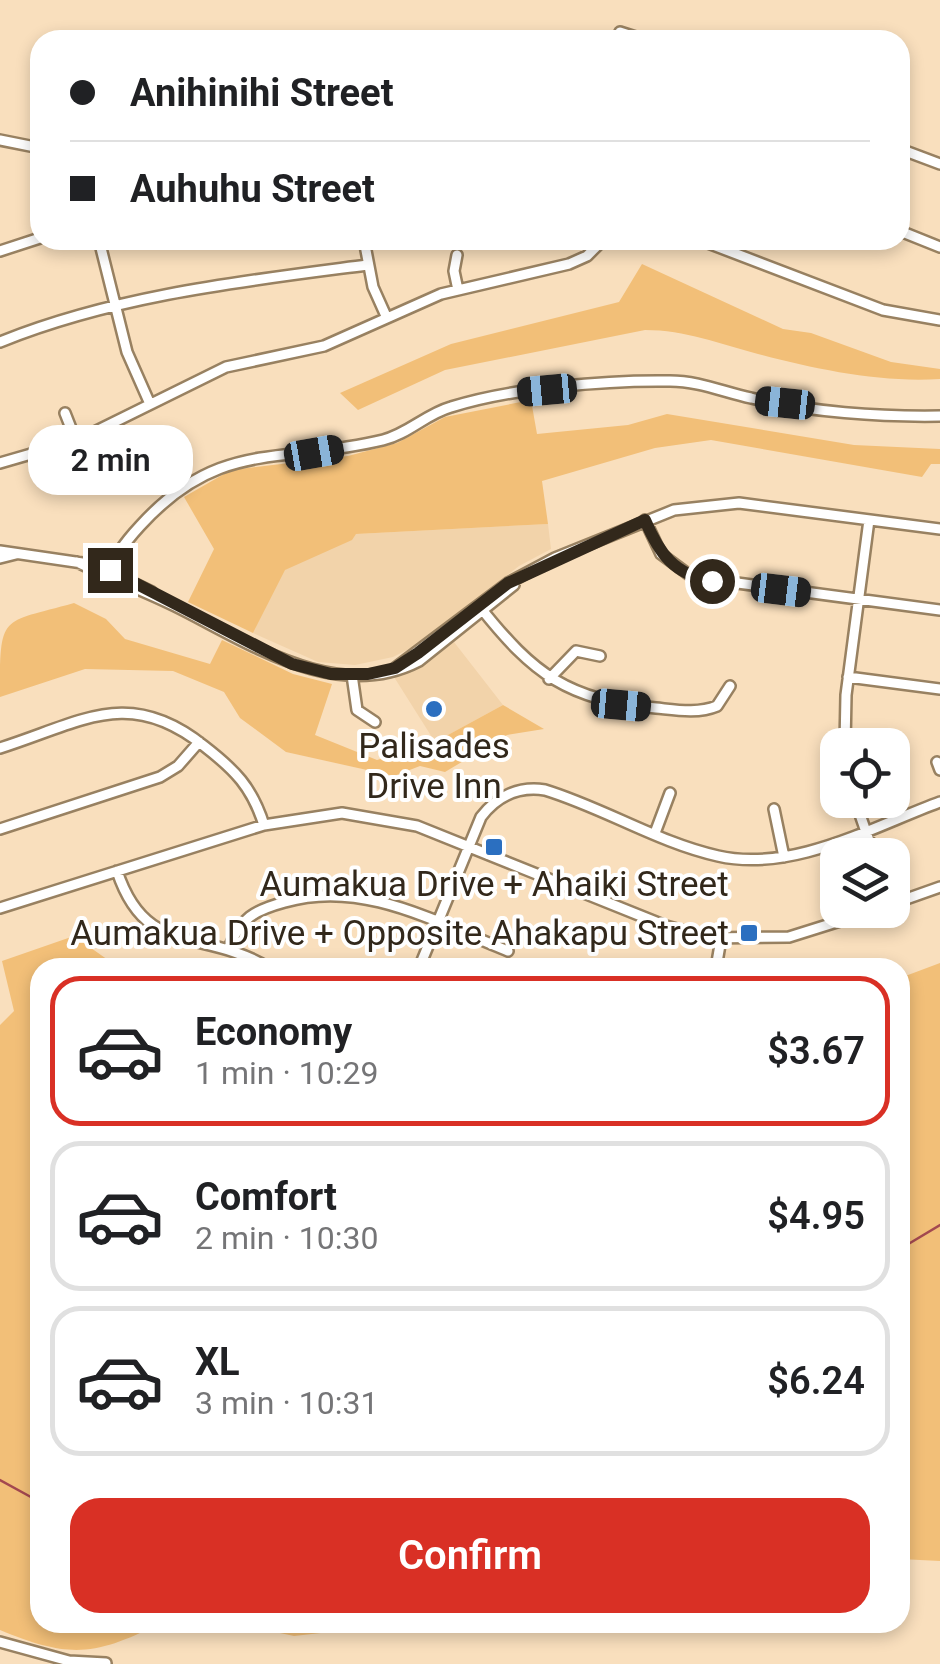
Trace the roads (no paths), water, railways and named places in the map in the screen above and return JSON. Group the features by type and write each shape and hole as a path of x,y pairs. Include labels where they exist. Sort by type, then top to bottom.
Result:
{"street":[{"path":"0,140 30,146"},
{"path":"910,153 940,164"},
{"path":"910,236 940,247"},
{"path":"0,251 30,241"},
{"path":"102,250 132,365 150,404"},
{"path":"365,250 367,266 386,316"},
{"path":"0,464 76,441 226,367 324,346 386,316 458,290 579,260 591,250"},
{"path":"726,250 884,310 940,320"},
{"path":"457,255 454,271 458,290"},
{"path":"0,342 116,306 367,266"},
{"path":"112,573 124,547 164,502 217,467 251,458 314,453 389,438 436,412 502,394 681,381 751,398 849,413 940,416"},
{"path":"65,414 76,441"},
{"path":"0,554 77,562 112,573 292,664 352,675 395,668 519,579 555,558 645,520 691,506 726,503 940,529"},
{"path":"645,520 661,554 692,577 940,610"},
{"path":"846,728 848,677 868,520"},
{"path":"481,608 521,656 549,679 602,702 694,711 718,706 730,686"},
{"path":"549,679 576,651 600,656"},
{"path":"352,675 357,710 375,722"},
{"path":"848,677 940,689"},
{"path":"0,748 105,715 132,711 164,718 247,783 264,825"},
{"path":"0,828 160,778 199,742"},
{"path":"423,958 487,809 500,798 527,789 557,794 728,858 784,857 940,802"},
{"path":"655,833 670,793"},
{"path":"774,809 784,857"},
{"path":"0,908 264,825 314,815 360,814 407,823 666,926 721,939 789,937 820,927"},
{"path":"861,818 868,838"},
{"path":"117,871 131,906 152,928 229,948 249,958"},
{"path":"910,898 940,887"},
{"path":"229,948 238,927 252,912 316,895 372,898 508,952"},
{"path":"718,958 721,939"},
{"path":"0,1642 69,1660 106,1663"}],"waterway":[{"path":"910,1243 940,1225"},
{"path":"0,1480 30,1496"}],"place":[{"name":"Palisades Drive Inn","path":"434,709"},
{"name":"Aumakua Drive + Ahaiki Street","path":"494,847"},
{"name":"Aumakua Drive + Opposite Ahakapu Street","path":"749,933"}]}
